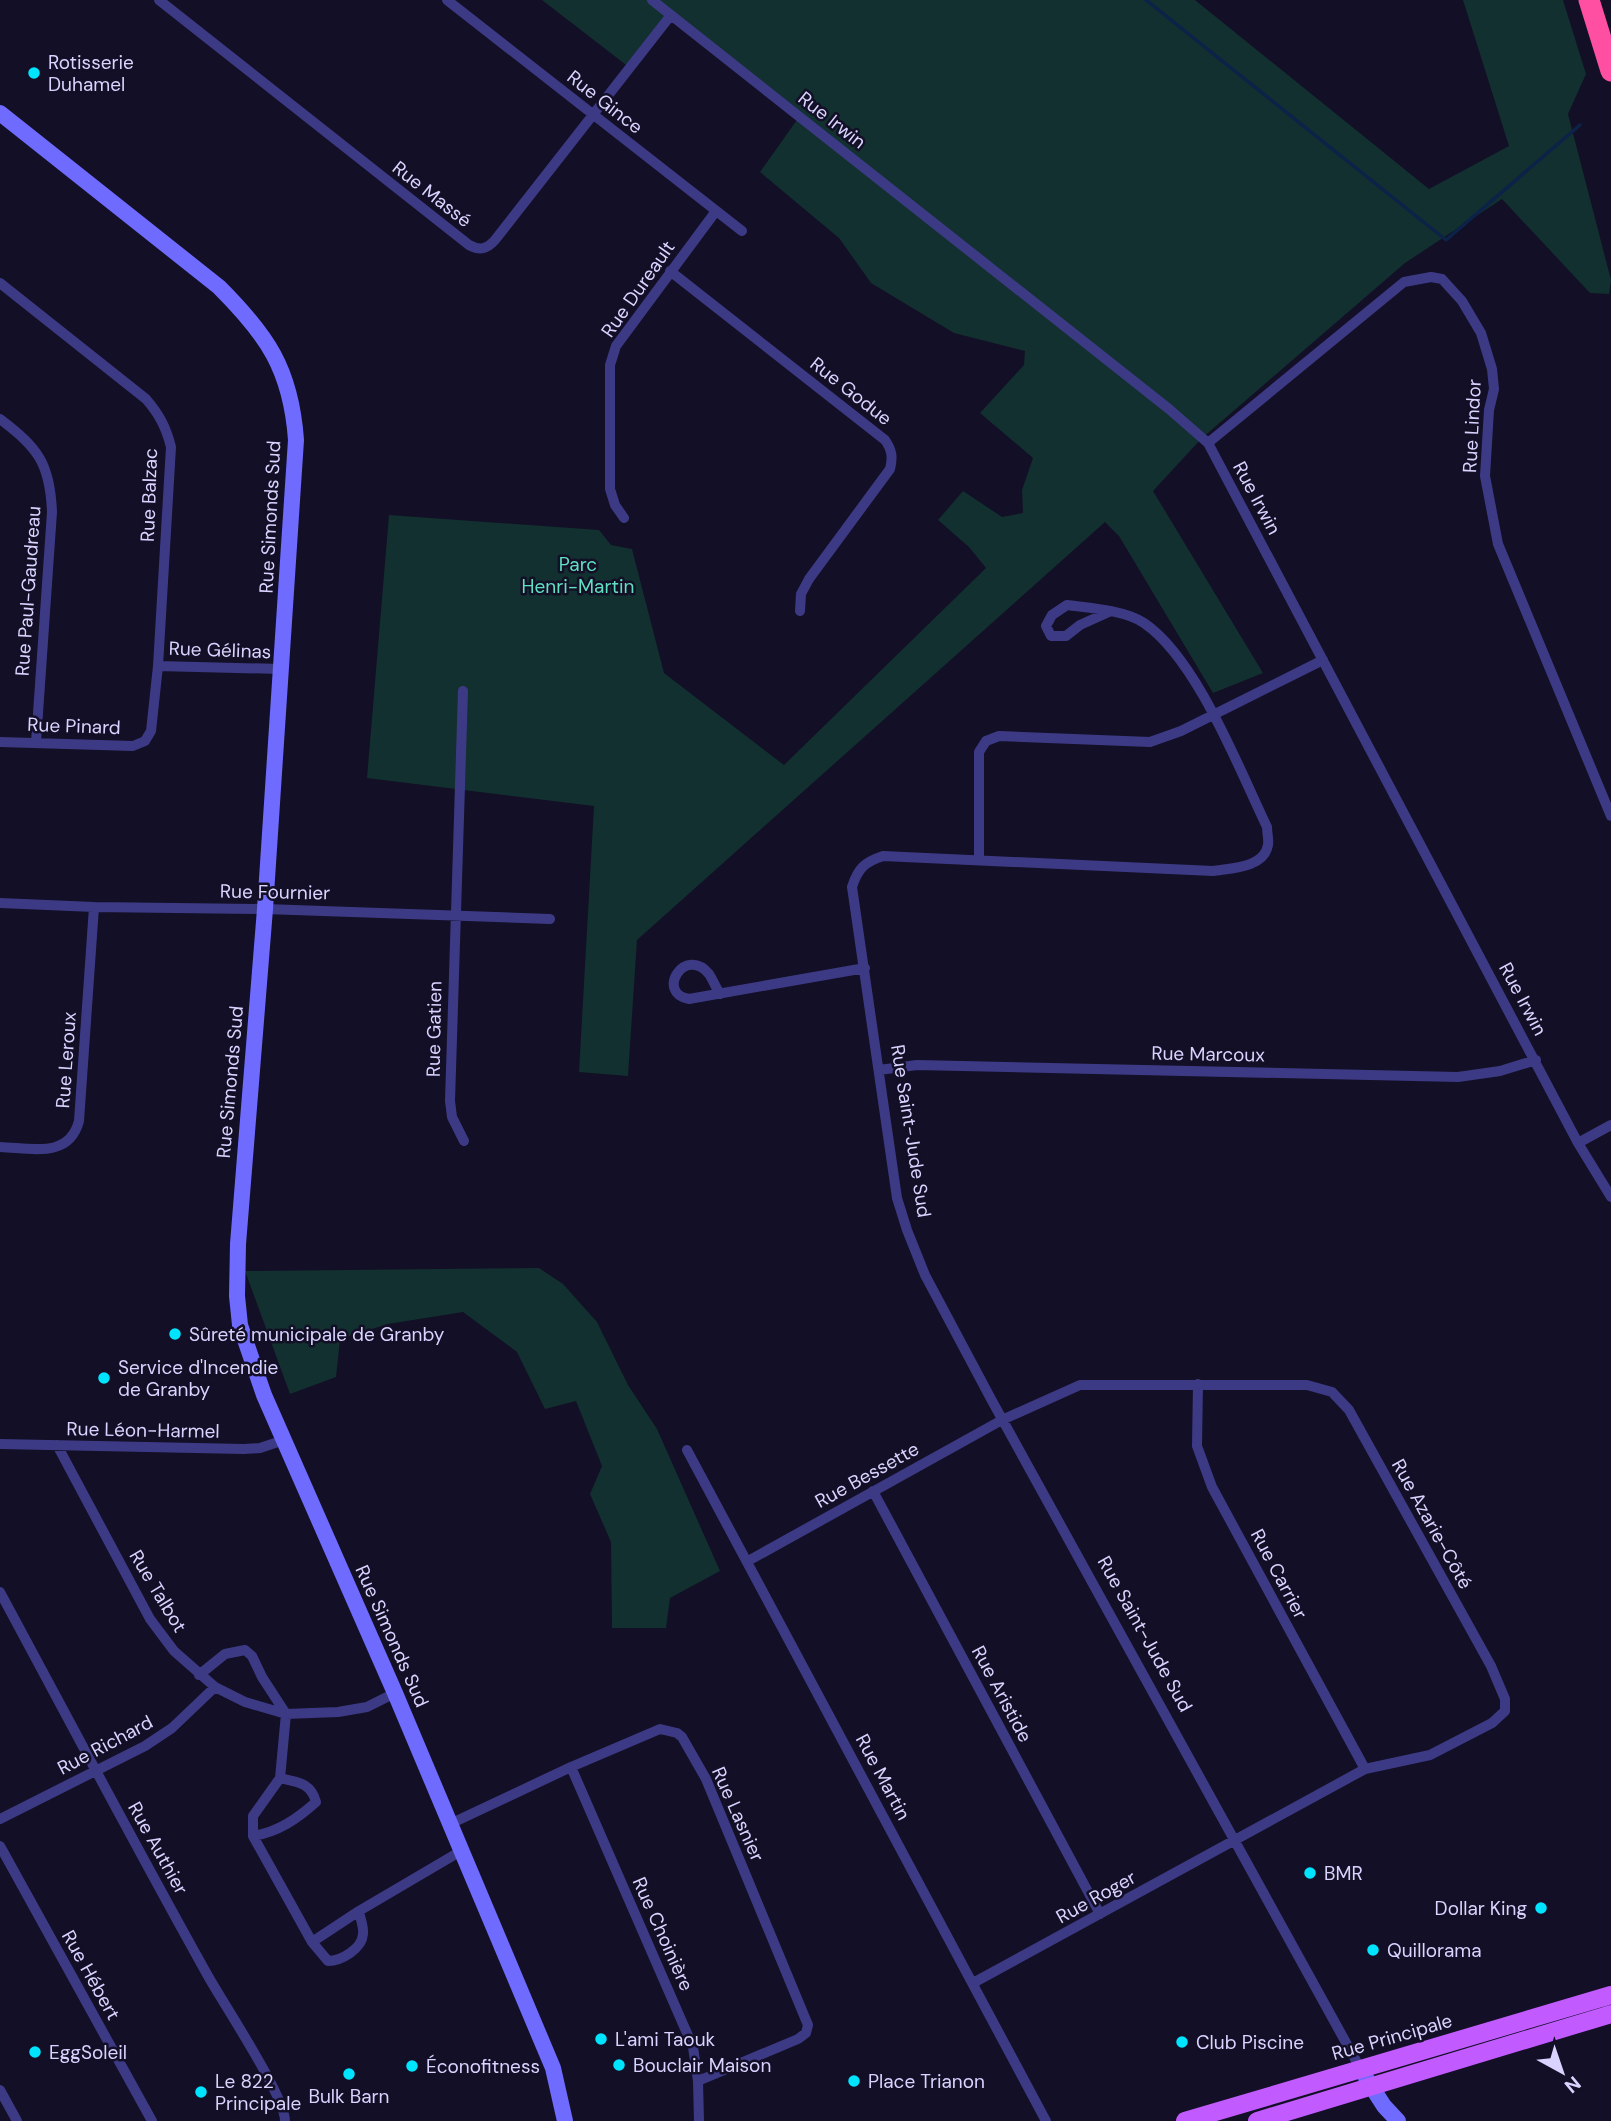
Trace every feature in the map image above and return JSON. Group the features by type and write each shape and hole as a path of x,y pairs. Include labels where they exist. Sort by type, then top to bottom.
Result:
{"highway":[{"path":"1589,0 1611,71"}],"main road":[{"name":"Rue Principale","path":"1185,2121 1360,2067 1522,2023 1611,1995"},
{"name":"Rue Principale","path":"1258,2121 1611,2014"}],"street":[{"name":"Rue Massé","path":"159,0 474,248 481,249 489,247 495,240 671,15"},
{"name":"Rue Gince","path":"447,0 742,231"},
{"name":"Rue Irwin","path":"652,0 1148,392 1208,443 1578,1143 1611,1197"},
{"name":"Rue Simonds Sud","path":"0,113 219,287 251,319 267,340 289,390 296,440 265,909 239,1244 237,1296 240,1325 251,1362 395,1693 553,2068 565,2121"},
{"name":"Rue Dureault","path":"624,518 615,505 610,489 610,365 616,345 716,211"},
{"name":"Rue Godue","path":"670,271 874,431 890,447 893,458 890,469 809,579 801,594 800,611"},
{"name":"Rue Lindor","path":"1208,443 1404,282 1430,277 1442,279 1462,301 1481,333 1492,369 1494,389 1489,410 1485,476 1498,544 1611,816"},
{"name":"Rue Balzac","path":"0,283 131,385 158,412 166,429 170,459 158,666 151,731 145,741"},
{"name":"Rue Paul-Gaudreau","path":"0,419 29,443 45,465 51,487 52,512 36,742"},
{"name":"Rue Saint-Jude Sud","path":"1111,611 1080,625 1066,636 1051,636 1046,626 1052,615 1067,605 1111,611 1143,622 1173,650 1213,714 1267,827 1268,847 1258,861 1240,867 1213,870 883,856 867,862 857,871 852,887 897,1198 906,1230 925,1275 1002,1420 1360,2067 1384,2106 1398,2121"},
{"path":"979,859 979,752 986,741 999,736 1150,742 1181,731 1323,660"},
{"name":"Rue Gélinas","path":"158,666 281,669"},
{"name":"Rue Gatien","path":"463,691 450,1101 452,1118 464,1141"},
{"name":"Rue Pinard","path":"0,742 133,746 145,741"},
{"name":"Rue Fournier","path":"0,903 550,919"},
{"name":"Rue Leroux","path":"0,1147 60,1147 69,1142 76,1133 94,907"},
{"path":"720,994 865,968"},
{"name":"Rue Marcoux","path":"879,1070 917,1065 1458,1077 1500,1071 1535,1060"},
{"path":"1578,1143 1611,1125"},
{"name":"Rue Carrier","path":"1198,1384 1197,1446 1212,1487 1365,1769"},
{"name":"Rue Azarie-Côté","path":"1002,1420 1080,1385 1307,1385 1332,1392 1349,1410 1490,1666 1505,1699 1505,1711 1492,1723 1430,1755 1365,1769 1236,1840"},
{"name":"Rue Bessette","path":"748,1561 1002,1420"},
{"name":"Rue Léon-Harmel","path":"0,1444 244,1449 260,1448 284,1440"},
{"name":"Rue Talbot","path":"57,1445 150,1619 174,1651 215,1687 245,1702 286,1714 338,1712 367,1707 395,1693"},
{"name":"Rue Martin","path":"687,1450 1046,2121"},
{"name":"Rue Aristide","path":"873,1491 1100,1914"},
{"name":"Rue Authier","path":"0,1592 209,1977 260,2064 282,2106 285,2121"},
{"path":"199,1675 225,1654 245,1650 252,1656 286,1714 281,1778 253,1816 253,1836 312,1942 328,1961 339,1961 360,1944 363,1934 359,1911"},
{"name":"Rue Richard","path":"0,1819 145,1746 172,1728 215,1687"},
{"name":"Rue Lasnier","path":"450,1825 570,1767 660,1729 682,1737 706,1779 808,2025 806,2033 798,2039 698,2081"},
{"name":"Rue Choinière","path":"570,1767 693,2048 698,2081 699,2121"},
{"path":"253,1836 272,1833 316,1802 313,1791 305,1784 281,1778"},
{"name":"Rue Roger","path":"973,1983 1236,1840"},
{"name":"Rue Hébert","path":"0,1846 152,2121"},
{"path":"312,1942 461,1851"},
{"path":"0,2090 17,2121"}],"green space":[{"name":"Parc Henri-Martin","path":"542,0 1195,0 1429,189 1509,146 1463,0 1563,0 1586,74 1568,114 1611,280 1609,294 1590,293 1502,199 1405,263 1201,439 1153,491 1263,673 1213,693 1119,536 1105,522 637,940 628,1076 579,1072 594,806 367,778 389,515 599,530 611,545 632,549 664,673 784,765 986,568 969,547 938,520 963,491 1002,517 1023,513 1022,490 1033,458 980,413 1024,365 1025,351 954,333 871,283 839,238 760,172 799,117 671,15 630,68"},
{"path":"539,1268 563,1284 597,1322 628,1385 657,1429 720,1571 670,1598 666,1628 612,1628 611,1542 590,1494 602,1466 576,1401 545,1409 517,1352 463,1312 388,1324 340,1339 336,1377 290,1394 245,1271"}],"waterway":[{"path":"1146,0 1446,240 1580,125"}],"place":[{"name":"Rotisserie Duhamel","path":"34,73"},
{"name":"Sûreté municipale de Granby","path":"175,1334"},
{"name":"Service d'Incendie de Granby","path":"104,1378"},
{"name":"BMR","path":"1310,1873"},
{"name":"Dollar King","path":"1541,1908"},
{"name":"Quillorama","path":"1373,1950"},
{"name":"L'ami Taouk","path":"601,2039"},
{"name":"Club Piscine","path":"1182,2042"},
{"name":"EggSoleil","path":"35,2052"},
{"name":"Bouclair Maison","path":"619,2065"},
{"name":"Éconofitness","path":"412,2066"},
{"name":"Bulk Barn","path":"349,2074"},
{"name":"Place Trianon","path":"854,2081"},
{"name":"Le 822 Principale","path":"201,2092"}]}
